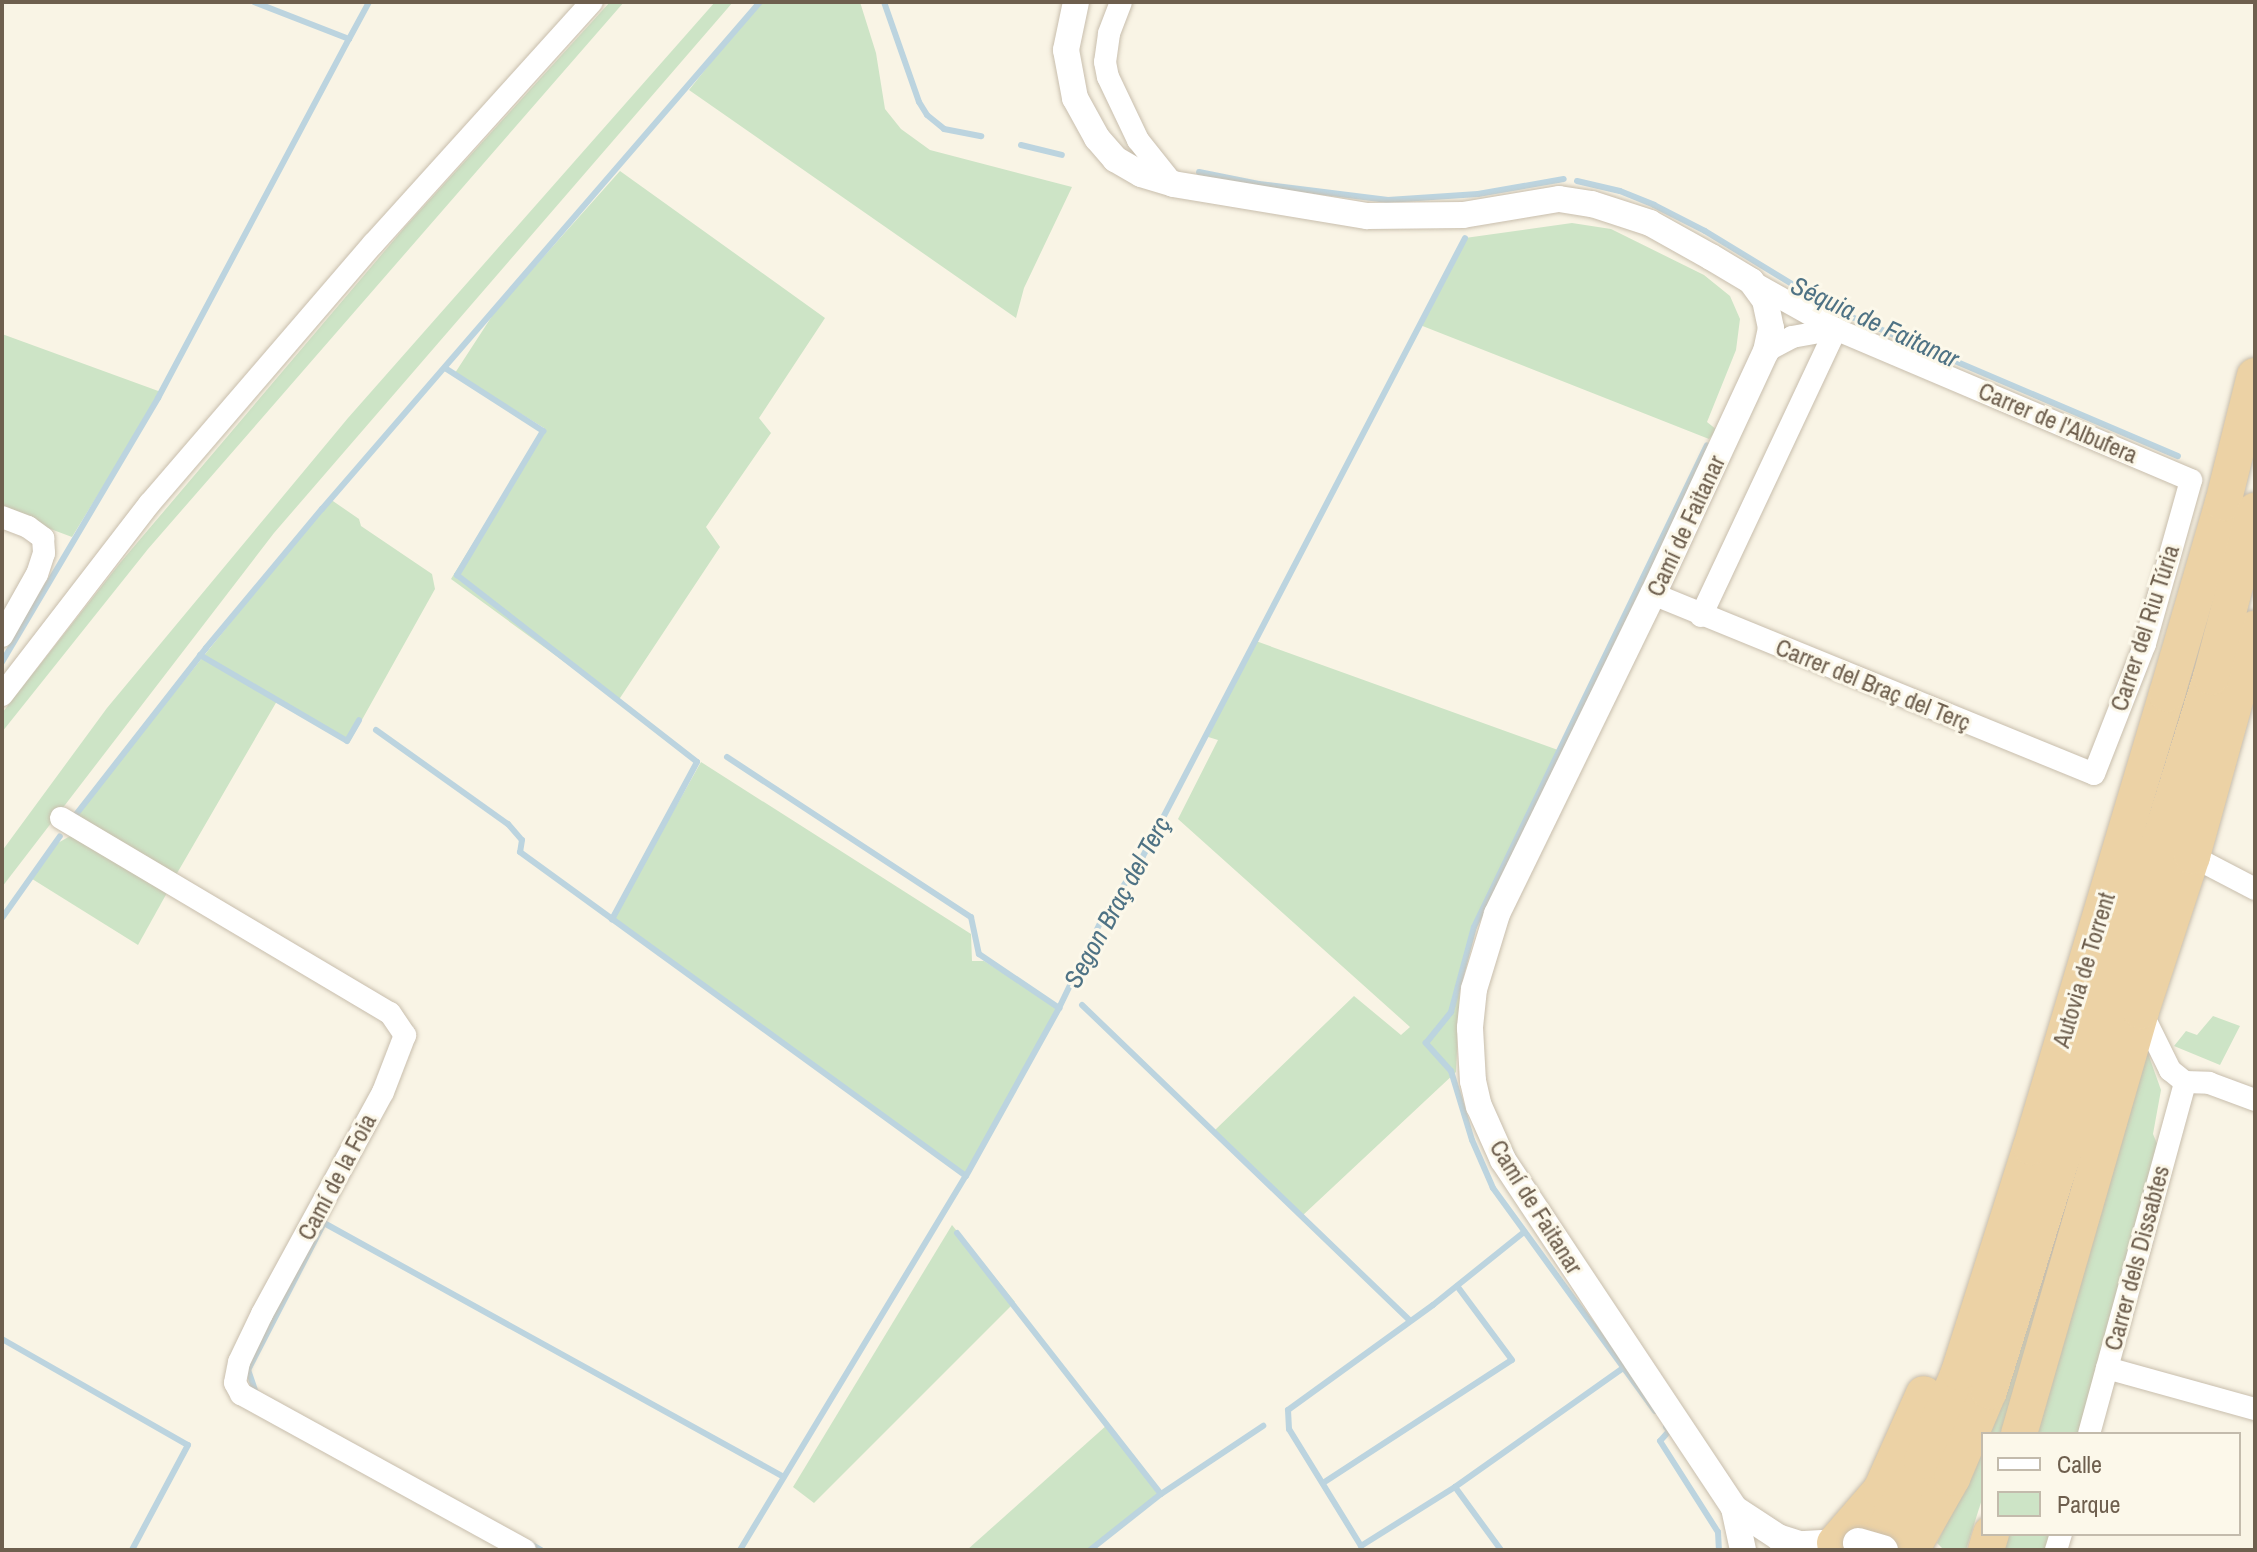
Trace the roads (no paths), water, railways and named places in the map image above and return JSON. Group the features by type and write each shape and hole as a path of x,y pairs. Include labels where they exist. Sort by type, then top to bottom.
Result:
{"highway":[{"path":"1842,1547 1881,1490 1936,1367 2043,1032 2167,694 2223,503 2255,376"},
{"name":"Autovia de Torrent","path":"1911,1550 1952,1478 1989,1391 2202,707 2255,511"},
{"path":"2020,1432 2141,1011 2192,856 2255,629"}],"street":[{"path":"2,695 150,503 373,244 592,2"},
{"path":"1076,2 1066,50 1069,78 1084,117 1115,159 1141,174 1173,184 1367,216 1463,215 1559,199 1592,204 1650,223 1751,281"},
{"path":"1121,2 1109,34 1105,62 1108,77 1138,140 1173,184"},
{"name":"Carrer de l'Albufera","path":"1751,281 1836,329 2191,480"},
{"name":"Camí de Faitanar","path":"1743,1550 1734,1508 1503,1160 1479,1106 1470,1054 1474,989 1497,914 1653,594 1766,351 1771,328 1770,312 1751,281"},
{"path":"1766,351 1792,337 1836,329"},
{"path":"1701,616 1836,329"},
{"name":"Carrer del Riu Túria","path":"2094,774 2145,644 2191,480"},
{"path":"2,517 28,527 43,538 44,553 37,574 2,636"},
{"name":"Carrer del Braç del Terç","path":"1653,594 2094,774"},
{"path":"2225,733 2255,701"},
{"name":"Camí de la Foia","path":"61,818 390,1013 405,1035 383,1092 262,1314 239,1362 235,1383 241,1394 525,1550"},
{"path":"2192,856 2255,889"},
{"path":"2141,1011 2166,1067 2185,1082 2209,1083 2255,1100"},
{"name":"Carrer dels Dissabtes","path":"2090,1432 2185,1082"},
{"path":"2107,1368 2255,1409"},
{"name":"Camí de Faitanar","path":"1734,1508 1778,1537 1842,1547"}],"waterway":[{"path":"254,2 349,39 369,2"},
{"path":"74,817 206,648 322,509 760,2"},
{"name":"Séquia de Faitanar","path":"884,2 919,102 927,115 944,129 981,136"},
{"path":"2,662 158,398 349,39"},
{"name":"Séquia de Faitanar","path":"1021,145 1062,155"},
{"name":"Séquia de Faitanar","path":"1199,172 1259,184 1388,200 1478,194 1564,179"},
{"name":"Séquia de Faitanar","path":"1577,181 1620,191 1654,205 1705,231 1833,309 2178,456"},
{"name":"Segon Braç del Terç","path":"740,1550 966,1176 1059,1008 1104,915 1142,858 1465,238"},
{"path":"445,368 543,431 457,575 697,762 612,919"},
{"path":"1655,1411 1493,1188 1472,1140 1451,1071 1426,1043 1451,1012 1474,927 1707,445"},
{"path":"200,655 347,741 359,720"},
{"path":"376,730 508,824 522,840 520,852 966,1176"},
{"path":"727,757 971,917 979,954 1059,1008"},
{"path":"2,918 60,836"},
{"path":"1082,1005 1410,1321"},
{"path":"256,1393 248,1370 324,1223 784,1477"},
{"path":"1501,1550 1455,1487 1361,1546 1289,1429 1288,1410 1433,1305 1524,1232"},
{"path":"957,1233 1161,1494"},
{"path":"1323,1483 1512,1360 1457,1286"},
{"path":"2,1339 188,1445 132,1550"},
{"path":"1455,1487 1623,1368"},
{"path":"1090,1550 1161,1494 1263,1426"},
{"path":"1666,1427 1669,1431 1660,1441 1718,1532 1719,1550"},
{"path":"529,1543 541,1550"}]}
